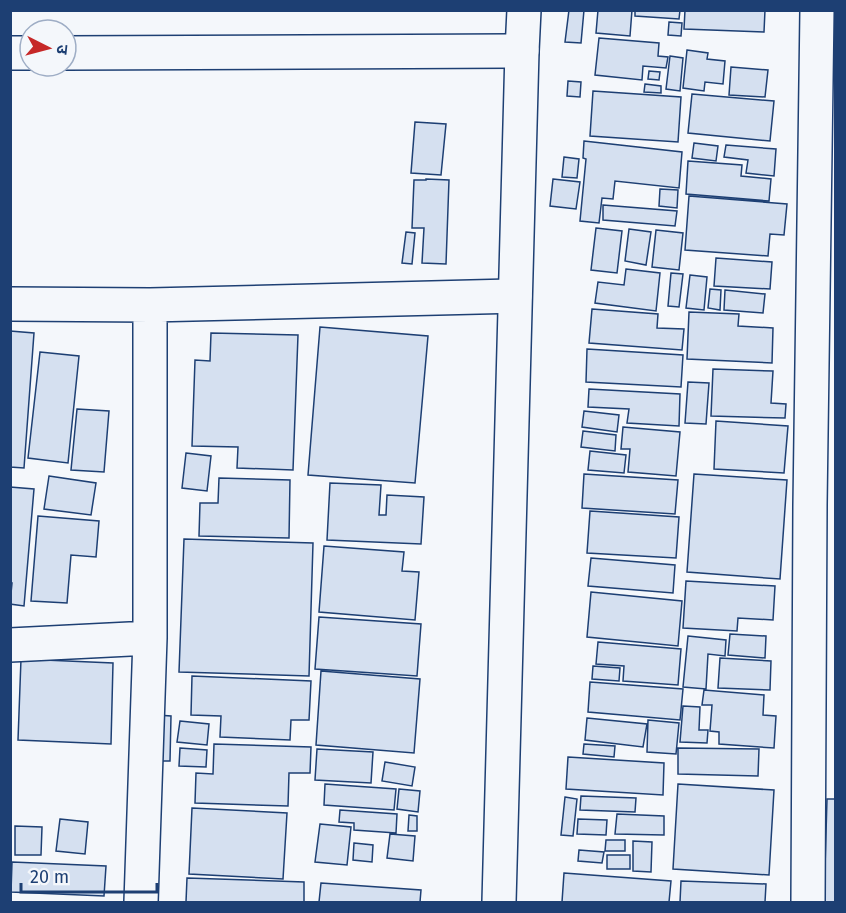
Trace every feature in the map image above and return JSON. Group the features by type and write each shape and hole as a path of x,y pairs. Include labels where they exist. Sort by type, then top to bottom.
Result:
{"street":[{"path":"499,903 524,10"},
{"path":"808,903 823,504 825,101 817,10"},
{"path":"78,53 522,51"},
{"path":"10,304 150,305 515,296"},
{"path":"141,903 150,638 150,305"},
{"path":"10,645 150,638"}],"building":[{"path":"569,10 584,10 581,43 565,42"},
{"path":"598,10 632,10 630,36 596,33"},
{"path":"635,10 680,10 679,19 635,16"},
{"path":"685,10 765,10 764,32 684,29"},
{"path":"669,22 682,23 681,36 668,35"},
{"path":"599,38 659,43 658,56 668,57 666,68 643,66 642,80 595,75"},
{"path":"687,50 708,53 707,59 725,61 723,84 705,82 704,91 683,88"},
{"path":"670,56 683,58 680,91 666,89"},
{"path":"731,67 768,70 765,97 729,95"},
{"path":"649,71 660,72 659,80 648,79"},
{"path":"568,81 581,82 580,97 567,96"},
{"path":"645,84 661,86 661,93 644,92"},
{"path":"593,91 681,97 678,142 590,136"},
{"path":"692,94 774,101 770,141 688,133"},
{"path":"415,122 446,124 441,175 411,173"},
{"path":"584,141 682,152 679,188 615,181 613,199 602,198 599,223 580,221 586,159 583,158"},
{"path":"694,143 718,146 716,161 692,158"},
{"path":"726,145 776,149 774,176 746,173 748,160 724,157"},
{"path":"564,157 579,159 577,178 562,177"},
{"path":"688,161 742,165 741,176 771,179 769,201 686,194"},
{"path":"553,179 580,182 576,209 550,206"},
{"path":"414,180 449,180 446,264 422,263 424,228 412,228"},
{"path":"660,189 678,190 677,208 659,206"},
{"path":"689,196 787,204 784,235 770,234 768,256 685,250"},
{"path":"603,205 677,211 675,226 603,220"},
{"path":"596,228 622,231 617,273 591,270"},
{"path":"629,229 651,232 646,265 625,261"},
{"path":"656,230 683,233 679,270 652,267"},
{"path":"406,232 415,233 412,264 402,263"},
{"path":"716,258 772,262 770,289 714,286"},
{"path":"626,269 660,273 656,311 595,303 598,282 624,285"},
{"path":"671,273 683,274 679,307 668,306"},
{"path":"690,275 707,277 704,310 686,308"},
{"path":"710,289 721,290 720,310 708,308"},
{"path":"725,290 765,294 763,313 724,310"},
{"path":"592,309 658,314 657,328 684,329 682,350 589,343"},
{"path":"689,312 739,314 738,326 773,328 772,363 687,359"},
{"path":"320,327 428,336 415,483 308,475"},
{"path":"10,331 34,333 24,468 10,467"},
{"path":"211,333 298,335 293,470 237,468 238,447 192,446 195,360 210,361"},
{"path":"587,349 683,355 681,387 586,382"},
{"path":"40,352 79,356 68,463 28,458"},
{"path":"713,369 773,371 771,403 786,404 785,418 711,416"},
{"path":"688,382 709,383 706,424 685,423"},
{"path":"589,389 680,394 679,426 627,423 629,409 588,407"},
{"path":"77,409 109,411 104,472 71,470"},
{"path":"584,411 619,415 617,432 582,427"},
{"path":"716,421 788,426 784,473 714,469"},
{"path":"623,427 680,432 676,476 628,472 630,449 621,449"},
{"path":"583,431 616,435 615,451 581,447"},
{"path":"590,451 626,455 624,473 588,470"},
{"path":"186,453 211,456 207,491 182,488"},
{"path":"584,474 678,480 675,514 582,508"},
{"path":"694,474 787,480 780,579 687,572"},
{"path":"49,476 96,483 91,515 44,509"},
{"path":"219,478 290,480 289,538 199,536 200,503 218,503"},
{"path":"330,483 381,485 379,515 386,515 387,495 424,497 421,544 327,540"},
{"path":"10,487 34,489 24,606 10,604 12,583 10,583"},
{"path":"590,511 679,517 676,558 587,553"},
{"path":"38,516 99,521 96,557 71,555 67,603 31,601"},
{"path":"184,539 313,543 309,676 179,672"},
{"path":"324,546 404,552 402,571 419,572 415,620 319,612"},
{"path":"591,558 675,565 673,593 588,586"},
{"path":"686,581 775,586 773,620 738,618 737,631 683,628"},
{"path":"591,592 682,601 678,646 587,637"},
{"path":"319,617 421,624 417,676 315,669"},
{"path":"730,634 766,636 765,658 728,655"},
{"path":"688,636 726,640 725,656 708,654 706,689 683,687"},
{"path":"598,642 681,649 678,685 623,681 624,666 596,664"},
{"path":"720,658 771,661 770,690 718,688"},
{"path":"21,659 113,663 111,744 18,740"},
{"path":"593,666 620,668 619,681 592,679"},
{"path":"321,671 420,679 414,753 316,745"},
{"path":"192,676 311,681 309,720 291,720 290,740 220,737 221,716 191,715"},
{"path":"590,682 683,689 680,720 588,712"},
{"path":"704,690 764,695 763,715 776,716 774,748 719,744 719,732 710,731 712,705 702,705"},
{"path":"683,706 700,707 699,730 708,730 707,743 680,742"},
{"path":"157,715 171,716 170,761 156,761"},
{"path":"587,718 647,724 643,747 585,740"},
{"path":"648,720 679,723 676,754 647,752"},
{"path":"180,721 209,724 207,745 177,742"},
{"path":"214,744 311,747 310,773 289,773 288,806 195,803 196,773 213,774"},
{"path":"584,744 615,746 614,757 583,754"},
{"path":"180,748 207,750 206,767 179,766"},
{"path":"678,748 759,749 758,776 678,774"},
{"path":"317,749 373,752 371,783 315,780"},
{"path":"568,757 664,763 663,795 566,789"},
{"path":"385,762 415,767 412,786 382,781"},
{"path":"325,784 396,789 394,810 324,805"},
{"path":"678,784 774,790 769,875 673,869"},
{"path":"399,789 420,791 418,812 397,809"},
{"path":"581,796 636,798 635,812 580,810"},
{"path":"565,797 577,799 573,836 561,835"},
{"path":"827,799 836,799 836,902 824,902"},
{"path":"192,808 287,813 283,879 189,874"},
{"path":"340,810 397,814 396,833 354,830 354,823 339,822"},
{"path":"617,814 664,816 664,835 615,834"},
{"path":"409,815 417,816 417,831 408,831"},
{"path":"60,819 88,822 85,854 56,851"},
{"path":"578,819 607,820 606,835 577,834"},
{"path":"320,824 351,827 347,865 315,862"},
{"path":"15,826 42,827 41,855 15,855"},
{"path":"390,834 415,836 413,861 387,858"},
{"path":"606,840 625,840 625,851 605,851"},
{"path":"633,841 652,842 651,872 633,871"},
{"path":"354,843 373,845 372,862 353,860"},
{"path":"579,850 604,852 602,863 578,861"},
{"path":"607,855 630,855 630,869 607,869"},
{"path":"12,862 106,866 104,896 11,892"},
{"path":"564,873 671,881 669,902 562,902"},
{"path":"187,878 304,882 304,902 186,902"},
{"path":"681,881 766,884 765,902 680,902"},
{"path":"321,883 421,890 420,902 319,902"}]}
